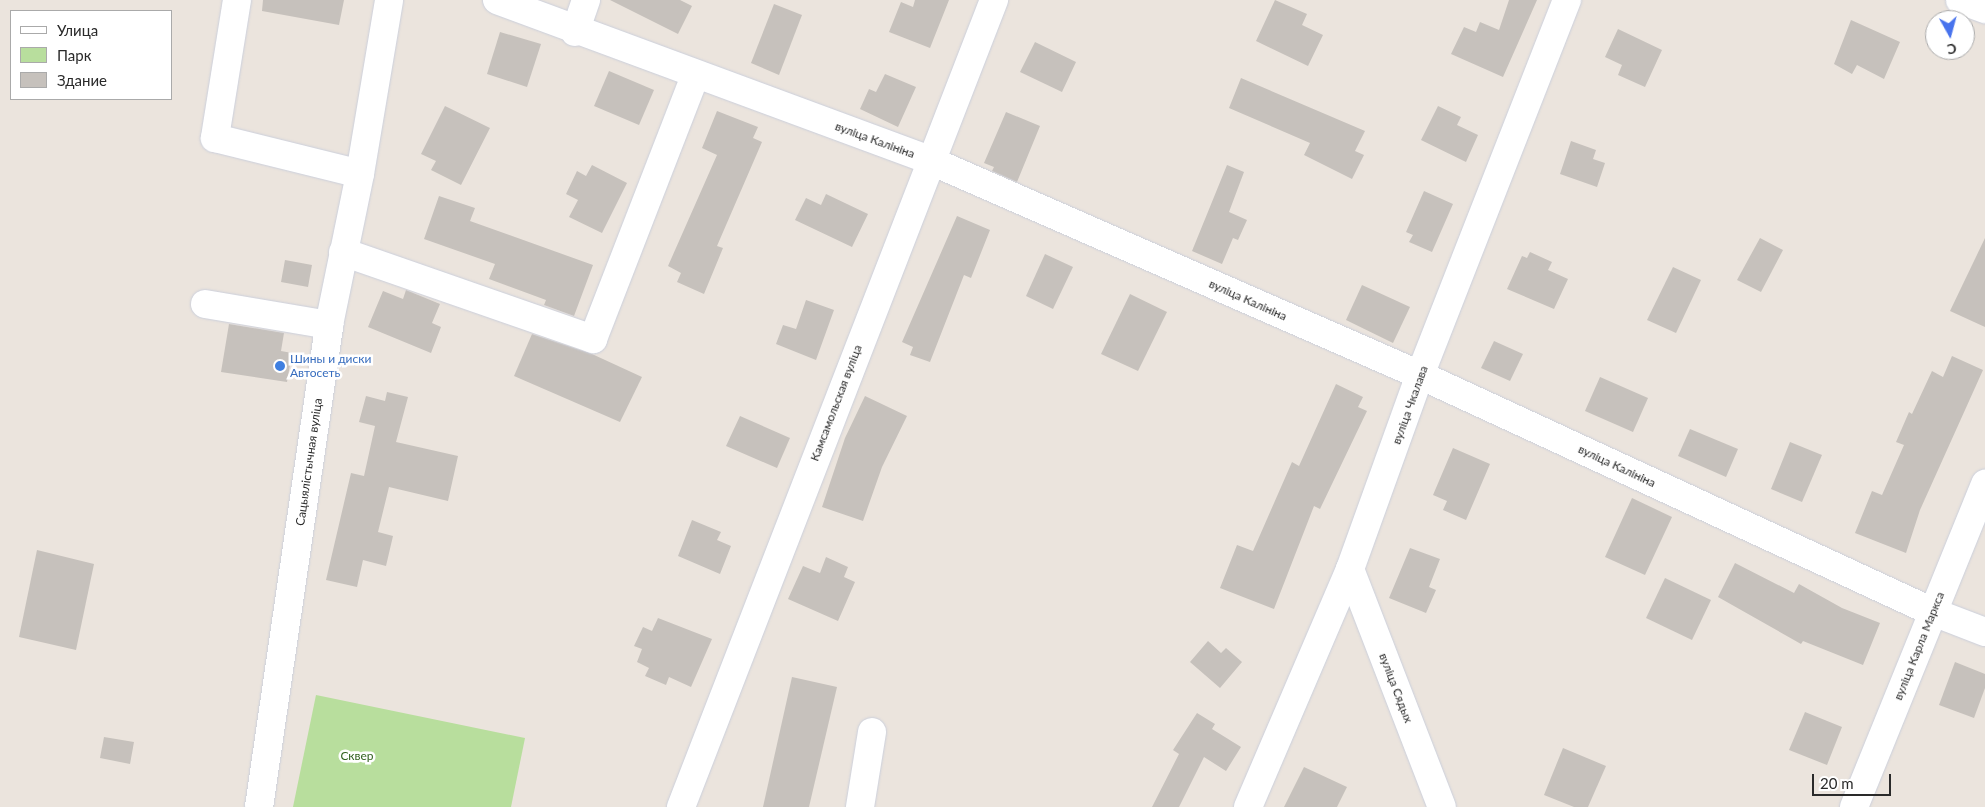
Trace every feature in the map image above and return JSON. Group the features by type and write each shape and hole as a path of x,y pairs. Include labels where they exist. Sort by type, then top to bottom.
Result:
{"street":[{"path":"237,0 215,138 360,174"},
{"name":"Сацыялістычная вуліца","path":"259,807 329,325 360,174 389,0"},
{"name":"вуліца Калініна","path":"497,0 575,32 696,74 929,160 1420,375 1933,612 1985,632"},
{"path":"575,32 586,0"},
{"name":"Камсамольская вуліца","path":"681,807 929,160 994,0"},
{"name":"вуліца Чкалава","path":"1248,807 1350,569 1420,375 1567,0"},
{"path":"1960,0 1985,9"},
{"path":"343,252 593,339 696,74"},
{"path":"205,304 329,325"},
{"name":"вуліца Карла Маркса","path":"1854,807 1985,484"},
{"name":"вуліца Сядых","path":"1350,569 1442,807"},
{"path":"860,807 872,732"}],"green space":[{"name":"Сквер","path":"316,695 525,738 511,807 293,807"}],"building":[{"path":"263,0 344,0 339,25 262,11"},
{"path":"610,0 680,0 692,6 678,34"},
{"path":"915,0 949,0 930,48 889,32 901,2 913,7"},
{"path":"1275,0 1307,14 1302,25 1323,35 1308,66 1256,41"},
{"path":"1509,0 1537,0 1503,77 1451,54 1464,27 1476,32 1480,22 1499,30"},
{"path":"774,4 802,15 779,75 751,63"},
{"path":"1851,20 1900,42 1884,79 1857,65 1852,74 1834,64"},
{"path":"1618,29 1662,50 1645,87 1618,75 1622,65 1605,57"},
{"path":"500,32 541,44 527,87 487,74"},
{"path":"1035,42 1076,62 1062,92 1020,72"},
{"path":"609,71 654,90 639,125 594,106"},
{"path":"885,74 916,87 898,127 860,109 869,89 876,92"},
{"path":"1241,78 1365,131 1355,151 1364,155 1352,179 1304,155 1310,143 1229,108"},
{"path":"445,106 490,128 461,185 431,170 436,161 421,154"},
{"path":"1438,106 1461,117 1457,125 1478,135 1466,162 1421,140"},
{"path":"717,111 758,127 753,138 762,142 717,246 723,248 704,294 677,282 681,273 668,266 717,155 702,148"},
{"path":"1006,112 1040,126 1017,182 992,171 994,167 984,163"},
{"path":"1571,141 1596,150 1593,159 1605,163 1597,187 1560,174"},
{"path":"592,165 627,183 602,233 569,217 578,200 566,194 577,171 586,176"},
{"path":"1227,165 1244,172 1229,212 1247,220 1238,240 1233,238 1222,264 1192,251"},
{"path":"1424,191 1453,204 1432,252 1409,242 1413,235 1406,232"},
{"path":"826,194 868,214 852,247 795,220 806,198 821,205"},
{"path":"439,196 475,208 470,221 593,265 574,316 544,305 546,300 489,279 495,264 424,239"},
{"path":"957,216 990,230 971,278 964,275 930,362 910,355 913,347 902,342"},
{"path":"1760,238 1783,250 1761,292 1737,280"},
{"path":"1985,238 1985,327 1950,311"},
{"path":"1530,252 1552,262 1548,270 1568,279 1554,309 1507,289 1522,256 1527,258"},
{"path":"1045,254 1073,267 1053,309 1026,296"},
{"path":"285,260 312,265 308,287 281,282"},
{"path":"1673,267 1701,280 1676,333 1647,320"},
{"path":"1362,285 1410,307 1393,343 1346,320"},
{"path":"406,290 440,304 432,323 441,327 431,353 368,327 383,291 403,299"},
{"path":"1130,294 1167,312 1138,371 1101,354"},
{"path":"806,300 834,310 816,360 776,344 783,325 796,329"},
{"path":"229,324 284,333 281,351 292,353 287,382 221,372"},
{"path":"532,334 592,354 642,377 620,422 514,376"},
{"path":"1494,341 1523,354 1510,381 1481,368"},
{"path":"1952,356 1983,370 1920,510 1906,553 1855,533 1872,491 1882,495 1904,445 1896,442 1909,412 1912,414 1932,371 1943,377"},
{"path":"1600,377 1648,398 1633,432 1585,411"},
{"path":"1336,384 1363,397 1358,407 1367,411 1320,509 1314,506 1274,609 1220,588 1237,545 1253,551 1292,462 1299,466"},
{"path":"387,392 408,397 396,442 458,456 448,501 389,487 378,532 393,536 386,566 363,560 357,587 326,580 351,473 364,476 375,426 359,422 366,396 385,401"},
{"path":"865,396 907,416 882,467 863,521 822,507 845,438"},
{"path":"740,416 790,438 777,468 726,446"},
{"path":"1690,429 1738,449 1726,477 1678,456"},
{"path":"1790,442 1822,455 1802,502 1771,489"},
{"path":"1453,448 1490,464 1466,520 1443,510 1447,501 1433,495"},
{"path":"1632,498 1672,517 1645,575 1605,557"},
{"path":"692,520 721,532 717,540 731,546 720,574 678,556"},
{"path":"1410,548 1440,559 1429,587 1436,590 1426,613 1389,598"},
{"path":"37,550 94,564 76,650 19,637"},
{"path":"826,557 848,567 844,577 855,582 838,621 788,599 803,566 820,573"},
{"path":"1735,563 1794,593 1799,584 1842,608 1880,623 1863,665 1803,641 1801,644 1718,597"},
{"path":"1665,578 1711,600 1692,640 1646,618"},
{"path":"658,618 712,639 691,687 669,677 666,685 645,676 649,668 637,662 642,649 634,646 643,627 652,631"},
{"path":"1208,641 1221,653 1226,648 1242,662 1220,688 1190,662"},
{"path":"1955,662 1985,674 1985,688 1974,718 1939,705"},
{"path":"792,677 837,687 809,807 763,807"},
{"path":"1805,712 1842,727 1827,765 1789,750"},
{"path":"1197,713 1215,724 1212,729 1241,747 1226,771 1204,757 1179,807 1152,807 1179,754 1173,750"},
{"path":"104,737 134,742 130,764 100,758"},
{"path":"1563,748 1606,766 1588,807 1574,807 1544,795"},
{"path":"1304,767 1347,787 1337,807 1284,807"}],"place":[{"name":"Шины и диски Автосеть","path":"280,366"}]}
